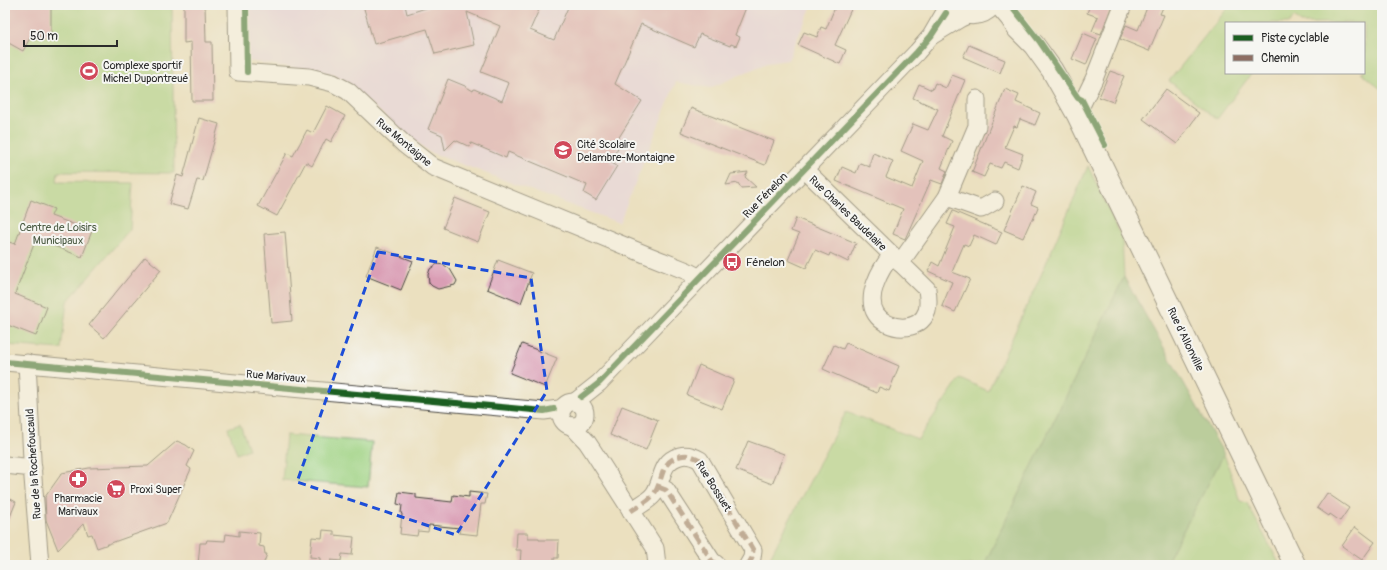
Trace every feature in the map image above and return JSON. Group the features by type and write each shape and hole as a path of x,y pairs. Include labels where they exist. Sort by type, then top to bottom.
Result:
{"main road":[{"name":"Rue d'Allonville","path":"980,8 1018,29 1034,45 1077,114 1295,565"}],"street":[{"name":"Rue Montaigne","path":"237,5 238,72 309,77 333,83 348,91 405,145 433,167 687,271 700,278"},
{"name":"Rue Fénelon","path":"573,413 595,388 931,36 949,5"},
{"path":"1077,114 1094,79 1123,5"},
{"name":"Rue Fénelon","path":"931,36 980,8"},
{"path":"977,98 977,126 947,197 981,209 994,201"},
{"name":"Rue Charles Baudelaire","path":"804,169 896,259 947,197"},
{"name":"Rue Marivaux","path":"5,362 573,413"},
{"name":"Rue de la Rochefoucauld","path":"27,364 40,565"},
{"path":"573,413 587,442 655,548 656,565"},
{"name":"Rue Bossuet","path":"631,511 653,496 658,487 663,469 671,458 683,455 693,455 700,460 753,550 752,558 748,565"},
{"path":"5,465 33,468"},
{"path":"658,487 666,490 712,561 717,565"}],"highlighted area":[{"path":"378,252 531,278 547,391 456,535 297,482"}],"shaded area":[{"path":"250,5 812,5 788,60 767,63 710,88 676,82 619,223 429,152 334,74 248,61"}],"green space":[{"name":"Centre de Loisirs Municipaux","path":"5,5 172,5 174,173 58,172 57,182 133,183 130,229 67,302 61,349 5,345"},
{"path":"1230,5 1382,5 1382,90 1362,74 1365,74 1365,22 1300,22 1294,17 1291,22 1225,22 1225,74 1251,74 1217,119 1169,81"},
{"path":"1088,166 1122,238 1124,277 984,565 766,565 846,412 918,439 960,378 988,391 1041,275"},
{"path":"1124,277 1224,454 1165,565 984,565"},
{"path":"240,424 249,449 237,454 228,428"},
{"path":"286,435 372,442 368,487 282,480"},
{"path":"1224,454 1240,501 1247,503 1280,565 1165,565"}],"building":[{"path":"5,5 51,5 51,36 31,36 23,51 5,41"},
{"path":"184,5 205,5 206,42 212,42 213,101 192,101 191,42 184,43"},
{"path":"363,5 405,5 407,14 432,5 541,5 530,30 554,40 569,5 747,5 735,35 740,37 736,46 731,44 730,46 700,34 694,47 641,24 615,84 642,101 616,142 620,144 610,162 617,166 596,200 584,193 587,185 508,152 506,158 471,143 470,147 455,140 445,150 442,135 428,129 448,79 473,91 474,89 502,101 509,83 481,72 500,26 467,12 474,45 435,54 427,29 374,44"},
{"path":"836,5 853,5 835,45 846,50 840,64 798,45 804,32 817,37 821,27 826,29"},
{"path":"1090,5 1112,5 1101,34 1092,31 1098,17 1087,13"},
{"path":"1148,5 1164,5 1160,14 1164,15 1149,51 1120,39 1126,25 1138,30"},
{"path":"1083,33 1097,39 1086,65 1072,59"},
{"path":"969,45 1005,60 1000,73 963,57"},
{"path":"1110,71 1124,76 1113,102 1099,97"},
{"path":"952,75 965,80 942,136 952,141 941,168 947,171 942,184 931,180 905,239 893,234 903,209 836,181 842,167 856,173 860,163 870,167 873,153 893,161 886,177 912,188 923,161 901,151 913,124 928,130 938,109 913,98 919,84 932,90 935,83 946,88"},
{"path":"1005,89 1019,95 1016,102 1040,113 1035,125 1020,119 1017,127 1014,126 1005,147 1023,154 1018,168 1004,162 1001,168 990,164 984,177 972,172"},
{"path":"1166,89 1199,113 1177,144 1143,119"},
{"path":"327,106 345,116 331,142 326,139 312,166 306,162 277,216 258,206 287,153 293,156 307,130 313,133"},
{"path":"691,108 774,141 765,165 681,132"},
{"path":"199,118 219,124 203,181 197,180 188,209 169,204 177,175 183,177"},
{"path":"748,172 745,177 756,187 741,188 738,183 726,185 731,174"},
{"path":"1023,186 1036,192 1031,204 1038,207 1023,238 1004,230"},
{"path":"455,198 490,212 478,242 443,228"},
{"path":"31,200 54,209 51,216 92,231 82,257 36,239 15,294 47,307 36,336 5,324 5,253 9,242 15,244"},
{"path":"953,211 1002,232 996,245 974,235 969,246 964,244 952,272 970,279 955,312 942,306 952,282 928,271 932,262 939,266 955,227 947,224"},
{"path":"796,218 856,243 848,262 830,253 829,256 815,250 806,268 788,260 799,234 791,231"},
{"path":"285,232 292,321 271,323 264,234"},
{"path":"377,247 413,261 401,290 366,276"},
{"path":"145,257 161,270 104,338 89,325"},
{"path":"498,260 532,273 521,303 487,289"},
{"path":"437,264 444,265 450,269 457,281 455,285 438,289 429,283 428,275 430,269"},
{"path":"846,343 899,366 889,391 879,387 877,393 823,369 834,345 843,349"},
{"path":"522,344 557,358 545,387 510,373"},
{"path":"699,365 734,380 722,409 687,395"},
{"path":"622,406 658,420 646,450 610,435"},
{"path":"177,441 194,451 187,466 191,469 167,523 97,548 92,534 88,535 84,523 58,550 46,520 45,497 62,473 89,468 148,466"},
{"path":"748,441 784,454 772,484 736,470"},
{"path":"399,492 416,494 416,498 452,502 453,495 469,497 469,492 487,494 485,504 481,504 477,535 459,533 460,528 429,525 428,532 418,531 417,536 400,534 402,505 397,504"},
{"path":"1327,493 1349,508 1340,521 1317,508"},
{"path":"5,496 16,502 5,529"},
{"path":"1355,527 1375,542 1362,560 1342,546"},
{"path":"323,530 334,531 334,535 354,537 352,555 342,554 341,561 331,560 331,565 320,565 320,558 310,557 312,537 322,538"},
{"path":"239,531 260,533 259,546 264,547 265,554 267,554 263,565 198,565 200,543 206,543 207,540 225,541 226,534 239,536"},
{"path":"517,533 528,533 528,538 539,538 539,540 559,540 558,558 554,558 554,565 520,565 521,550 516,550"}],"marked path":[{"path":"631,511 652,497 657,489 668,462 683,455 695,457 700,460 753,550 752,558 748,565"},
{"path":"658,487 666,490 712,561 717,565"}],"cycle path":[{"path":"246,5 247,72"},
{"path":"1011,5 1040,42 1078,98 1082,100 1105,145"},
{"path":"581,397 599,383 917,52 931,36 946,13"},
{"path":"5,362 544,411 554,409"}],"place":[{"name":"Complexe sportif Michel Dupontreué","path":"89,71"},
{"name":"Cité Scolaire Delambre-Montaigne","path":"563,150"},
{"name":"Fénelon","path":"732,262"},
{"name":"Pharmacie Marivaux","path":"78,479"},
{"name":"Proxi Super","path":"116,489"}]}
